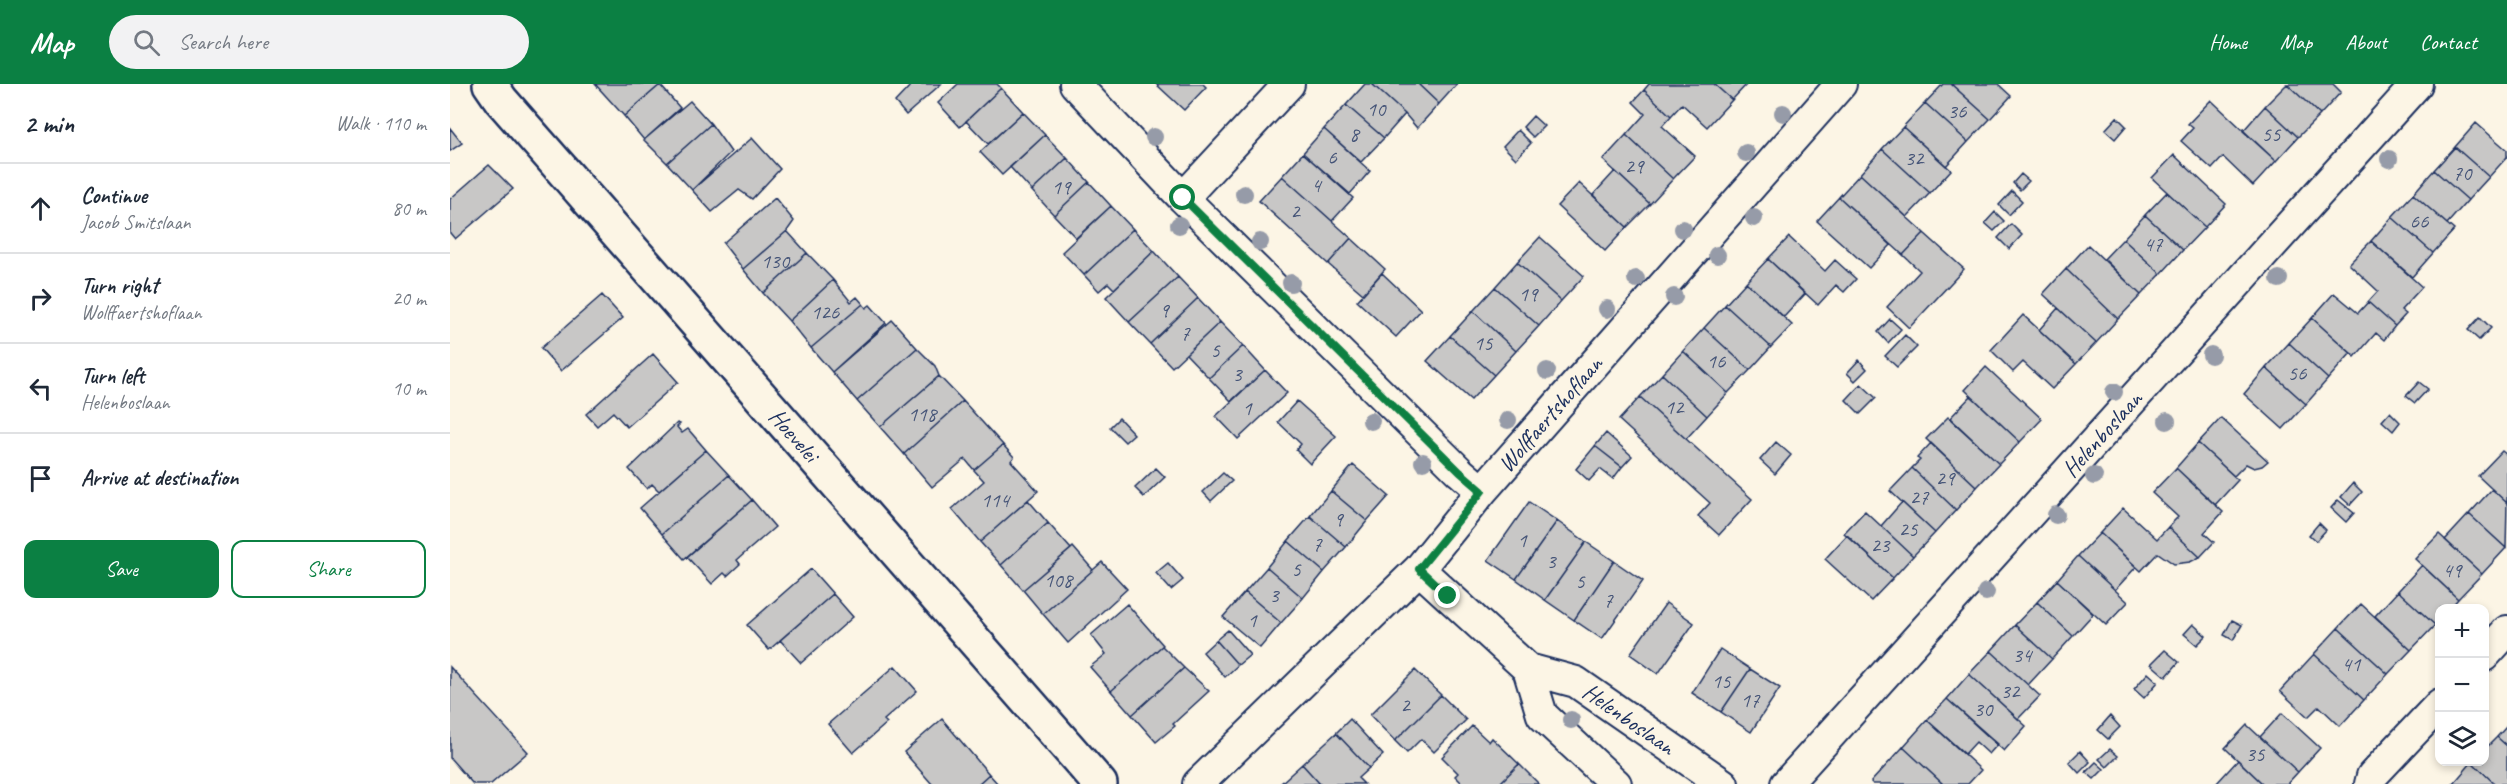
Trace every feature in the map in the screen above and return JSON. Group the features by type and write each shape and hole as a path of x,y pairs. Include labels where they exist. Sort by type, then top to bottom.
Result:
{"street":[{"name":"Hoevelei","path":"490,84 509,109 1100,784"},
{"path":"1075,84 1183,198 1460,472 1482,491"},
{"path":"1183,198 1289,84"},
{"name":"Wolffaertshoflaan","path":"1198,784 1419,569 1482,491 1841,84"},
{"name":"Helenboslaan","path":"1786,784 2417,84"},
{"name":"Helenboslaan","path":"1419,569 1528,669 1576,682 1723,784"},
{"path":"2489,651 2507,631"},
{"name":"Helenboslaan","path":"1528,669 1542,715 1616,784"},
{"path":"2370,784 2372,776 2435,708"}],"building":[{"path":"595,84 661,84 624,116"},
{"path":"912,84 941,84 906,115 895,102"},
{"path":"958,84 997,84 1001,88 960,127 938,103"},
{"path":"1156,84 1203,84 1206,87 1184,110"},
{"path":"1365,84 1372,84 1405,114 1384,138 1346,105"},
{"path":"1372,84 1418,84 1439,104 1417,128"},
{"path":"1418,84 1457,84 1439,104"},
{"path":"1649,84 1714,84 1732,100 1707,127 1682,104 1671,116 1644,90"},
{"path":"1714,84 1747,84 1732,100"},
{"path":"1943,84 1951,84 1990,119 1968,142 1925,103"},
{"path":"1951,84 1998,84 2011,96 1990,119"},
{"path":"2287,84 2320,115 2298,137 2265,106"},
{"path":"2287,84 2333,84 2341,92 2320,115"},
{"path":"660,85 680,108 644,140 624,116"},
{"path":"1001,88 1023,112 988,144 966,121"},
{"path":"1644,90 1671,116 1662,126 1695,156 1673,179 1626,135 1645,114 1633,102"},
{"path":"2211,100 2276,161 2253,186 2223,157 2212,169 2181,141 2193,128 2188,124"},
{"path":"690,101 711,124 667,163 644,140"},
{"path":"1925,103 1968,142 1946,166 1903,127"},
{"path":"1346,105 1384,138 1361,162 1324,129"},
{"path":"2265,106 2298,137 2276,161 2243,131"},
{"path":"1023,112 1045,135 1002,175 980,152"},
{"path":"1533,116 1544,126 1533,137 1523,127"},
{"path":"2117,117 2126,126 2115,139 2105,130"},
{"path":"2476,123 2507,150 2507,157 2489,177 2455,147"},
{"path":"711,124 731,152 692,190 667,163"},
{"path":"1903,127 1951,170 1930,193 1882,149"},
{"path":"450,128 462,143 450,151"},
{"path":"1324,129 1370,171 1350,194 1303,153"},
{"path":"1518,130 1531,143 1516,159 1503,146"},
{"path":"1045,135 1067,158 1032,191 1010,167"},
{"path":"1626,135 1673,179 1650,204 1603,160"},
{"path":"752,138 780,169 752,199 739,190 712,212 692,190"},
{"path":"2455,147 2489,177 2468,200 2434,170"},
{"path":"1882,149 1930,193 1907,217 1860,174"},
{"path":"1303,153 1353,198 1332,221 1282,176"},
{"path":"2174,155 2226,204 2205,227 2152,178"},
{"path":"1067,158 1089,182 1054,215 1032,191"},
{"path":"489,165 513,189 455,239 450,233 450,199"},
{"path":"2434,170 2468,200 2447,224 2413,194"},
{"path":"1615,171 1650,204 1627,227 1593,195"},
{"path":"1860,174 1924,233 1903,255 1839,197"},
{"path":"2021,174 2029,181 2020,190 2013,183"},
{"path":"1282,176 1351,238 1328,264 1259,201"},
{"path":"1089,182 1111,206 1076,238 1054,215"},
{"path":"1579,183 1627,227 1605,251 1557,206"},
{"path":"2012,191 2022,201 2009,215 1999,205"},
{"path":"2167,192 2205,227 2183,250 2145,215"},
{"path":"2413,194 2454,230 2433,253 2392,217"},
{"path":"1839,197 1891,245 1869,268 1817,221"},
{"path":"775,198 794,221 787,231 743,269 723,243"},
{"path":"1111,206 1133,229 1084,275 1062,252"},
{"path":"1995,212 2004,221 1994,231 1985,223"},
{"path":"2145,215 2183,250 2161,274 2123,239"},
{"path":"2392,217 2433,253 2412,277 2371,241"},
{"path":"2011,224 2022,235 2009,249 1998,238"},
{"path":"1133,229 1154,251 1114,289 1108,283 1099,291 1084,275"},
{"path":"787,231 807,253 763,293 743,269"},
{"path":"1924,233 1964,269 1909,328 1887,307 1920,271 1903,255"},
{"path":"1540,237 1584,276 1561,301 1517,262"},
{"path":"1789,237 1825,271 1835,260 1856,279 1844,292 1836,285 1818,305 1768,259"},
{"path":"1351,238 1385,269 1363,294 1328,264"},
{"path":"2123,239 2161,274 2141,295 2104,259"},
{"path":"2371,241 2422,287 2401,310 2406,314 2395,326 2368,302 2378,291 2349,264"},
{"path":"2088,245 2141,295 2118,319 2066,269"},
{"path":"1154,251 1178,277 1129,322 1106,297"},
{"path":"807,253 833,280 789,321 763,293"},
{"path":"1768,259 1805,294 1784,317 1746,282"},
{"path":"1517,262 1561,301 1539,326 1495,287"},
{"path":"2066,269 2118,319 2096,343 2043,294"},
{"path":"1382,273 1421,310 1396,337 1357,301"},
{"path":"1178,277 1198,298 1150,344 1129,322"},
{"path":"833,280 851,302 857,297 863,304 811,348 789,321"},
{"path":"1746,282 1792,325 1771,347 1725,305"},
{"path":"1495,287 1539,326 1516,351 1473,311"},
{"path":"2334,293 2358,313 2368,302 2395,326 2384,340 2376,333 2355,357 2312,318"},
{"path":"602,295 623,318 561,371 541,348"},
{"path":"1198,298 1220,322 1172,367 1150,344"},
{"path":"863,304 866,308 870,305 886,323 832,372 811,348"},
{"path":"1725,305 1771,347 1750,370 1704,328"},
{"path":"2058,308 2096,343 2076,364 2039,330"},
{"path":"1473,311 1516,351 1494,375 1450,336"},
{"path":"2023,315 2076,364 2052,389 2023,362 2013,372 1991,350"},
{"path":"2480,317 2491,328 2479,340 2468,330"},
{"path":"2312,318 2351,353 2328,379 2289,343"},
{"path":"1890,319 1901,329 1888,343 1878,332"},
{"path":"892,320 917,348 857,401 832,372"},
{"path":"1220,322 1243,346 1209,378 1186,354"},
{"path":"1704,328 1750,370 1728,393 1683,351"},
{"path":"1905,335 1917,347 1897,367 1885,356"},
{"path":"1450,336 1494,375 1471,400 1427,361"},
{"path":"2289,343 2328,379 2306,404 2266,368"},
{"path":"1243,346 1265,370 1231,401 1209,378"},
{"path":"917,348 935,366 939,376 880,427 857,401"},
{"path":"1683,351 1728,393 1707,416 1662,374"},
{"path":"653,354 678,382 627,427 613,412 597,426 586,414"},
{"path":"1859,360 1867,369 1855,381 1847,373"},
{"path":"1986,367 2042,419 2020,442 1965,390"},
{"path":"2266,368 2306,404 2283,429 2244,394"},
{"path":"1265,370 1287,393 1238,439 1216,416"},
{"path":"1662,374 1707,416 1686,439 1640,397"},
{"path":"939,376 963,401 904,454 880,427"},
{"path":"2419,382 2428,389 2415,403 2406,396"},
{"path":"1861,384 1876,398 1860,414 1846,400"},
{"path":"1971,396 2020,442 1999,464 1950,418"},
{"path":"1640,397 1752,499 1719,535 1698,516 1710,503 1619,420"},
{"path":"963,401 1003,445 974,470 965,459 932,487 904,454"},
{"path":"1297,401 1336,436 1310,464 1296,450 1301,444 1278,422"},
{"path":"2390,412 2400,422 2393,431 2382,421"},
{"path":"1948,417 1999,464 1977,487 1926,439"},
{"path":"1119,418 1134,434 1125,442 1110,427"},
{"path":"2221,418 2268,461 2254,468 2246,464 2234,476 2198,443"},
{"path":"677,423 680,424 677,427 682,433 688,429 706,450 659,491 652,484 647,489 629,469"},
{"path":"1606,433 1632,456 1622,467 1595,446"},
{"path":"1776,442 1791,455 1775,474 1760,460"},
{"path":"1931,443 1977,487 1956,510 1912,468 1920,460 1917,458"},
{"path":"2198,443 2238,480 2215,505 2176,468"},
{"path":"1003,445 1014,457 1011,461 1038,491 980,542 952,509 984,481 974,470"},
{"path":"1595,446 1622,467 1613,479 1600,469 1589,481 1576,469"},
{"path":"706,450 729,475 662,534 640,508"},
{"path":"2502,451 2507,455 2507,503 2478,476"},
{"path":"1353,465 1389,496 1367,521 1331,491"},
{"path":"1156,468 1165,477 1144,497 1135,488"},
{"path":"1912,468 1956,510 1935,533 1890,491"},
{"path":"2176,468 2223,512 2204,533 2214,542 2200,557 2168,527 2178,517 2152,493"},
{"path":"1223,473 1232,481 1211,501 1203,492"},
{"path":"729,475 752,500 684,559 662,534"},
{"path":"2353,483 2362,492 2350,505 2341,497"},
{"path":"2492,489 2507,503 2506,548 2469,514"},
{"path":"1331,491 1367,521 1346,547 1310,516"},
{"path":"752,500 775,527 737,560 740,564 727,576 724,573 712,584 687,557"},
{"path":"1028,500 1048,523 1001,565 980,542"},
{"path":"2338,500 2354,513 2346,522 2331,508"},
{"path":"1529,502 1557,521 1516,579 1488,560"},
{"path":"1902,502 1935,533 1913,556 1881,526"},
{"path":"2123,508 2157,539 2168,527 2200,557 2190,562 2174,564 2158,553 2141,571 2100,533"},
{"path":"1865,511 1913,556 1893,578 1844,533"},
{"path":"2469,514 2506,548 2482,574 2445,540"},
{"path":"1310,516 1346,547 1324,572 1288,541"},
{"path":"1557,521 1586,542 1545,600 1516,579"},
{"path":"1048,523 1071,549 1023,590 1001,565"},
{"path":"2319,523 2326,530 2316,541 2309,535"},
{"path":"2100,533 2136,567 2115,590 2078,556"},
{"path":"2439,534 2482,574 2458,599 2415,559"},
{"path":"1847,535 1893,578 1871,601 1825,559"},
{"path":"1288,541 1324,572 1303,598 1267,567"},
{"path":"1586,542 1614,561 1574,620 1545,600"},
{"path":"1073,547 1093,570 1043,614 1023,590"},
{"path":"2078,556 2128,602 2106,625 2057,580"},
{"path":"1614,561 1643,581 1602,639 1574,620"},
{"path":"1102,562 1127,589 1068,643 1043,614"},
{"path":"1168,563 1183,580 1171,590 1156,573"},
{"path":"2422,565 2458,599 2454,604 2435,604 2435,625 2398,591"},
{"path":"1267,567 1303,598 1281,623 1245,592"},
{"path":"811,569 833,594 769,650 747,625"},
{"path":"2057,580 2093,614 2073,636 2037,602"},
{"path":"2398,591 2435,625 2411,650 2375,616"},
{"path":"1245,592 1281,623 1260,648 1223,617"},
{"path":"833,594 853,617 801,663 780,640"},
{"path":"2037,602 2073,636 2052,659 2015,625"},
{"path":"1666,603 1694,623 1658,674 1630,654"},
{"path":"1127,604 1163,645 1111,691 1090,667 1106,654 1091,635"},
{"path":"2361,604 2411,650 2388,674 2338,628"},
{"path":"2232,620 2242,625 2233,640 2224,635"},
{"path":"2193,624 2206,636 2197,645 2184,634"},
{"path":"2015,625 2052,659 2028,685 1991,651"},
{"path":"2338,628 2388,674 2364,700 2314,654"},
{"path":"1228,630 1250,655 1238,665 1216,640"},
{"path":"1216,640 1238,665 1225,677 1203,652"},
{"path":"1162,646 1184,668 1132,715 1111,691"},
{"path":"1720,649 1750,669 1721,712 1692,693"},
{"path":"2165,650 2179,662 2166,677 2151,664"},
{"path":"1991,651 2040,696 2018,719 1969,674"},
{"path":"2314,654 2364,700 2340,726 2319,706 2308,717 2280,691"},
{"path":"895,666 917,691 884,720 887,723 853,753 828,724"},
{"path":"450,667 528,752 491,784 473,784 450,758"},
{"path":"1184,668 1209,691 1156,742 1132,715"},
{"path":"1750,669 1780,688 1751,732 1721,712"},
{"path":"1415,670 1441,695 1395,741 1370,715"},
{"path":"2148,673 2158,682 2144,698 2134,689"},
{"path":"1969,674 2026,726 2004,751 1947,699"},
{"path":"1441,695 1466,720 1434,752 1421,739 1407,753 1395,741"},
{"path":"1947,699 1998,744 1989,754 1976,742 1965,754 1927,720"},
{"path":"2282,713 2320,748 2298,772 2260,737"},
{"path":"2110,716 2120,727 2108,739 2098,730"},
{"path":"942,719 989,774 978,784 932,784 904,752"},
{"path":"1350,719 1383,755 1369,768 1336,733"},
{"path":"1927,720 1981,770 1968,784 1943,784 1903,747"},
{"path":"2247,725 2298,772 2287,784 2263,784 2225,748"},
{"path":"1472,726 1489,742 1492,738 1519,764 1499,784 1463,784 1455,776 1458,773 1442,757"},
{"path":"2507,726 2507,746 2497,737"},
{"path":"1336,733 1369,768 1358,778 1364,784 1320,784 1302,764"},
{"path":"2497,737 2507,746 2507,784 2495,784 2476,766 2489,766 2489,745"},
{"path":"1903,747 1943,784 1873,784 1871,782"},
{"path":"2110,749 2118,756 2107,767 2099,759"},
{"path":"2080,751 2090,762 2079,773 2069,762"},
{"path":"2238,760 2263,784 2216,784"},
{"path":"2096,762 2104,769 2094,779 2086,772"},
{"path":"1302,764 1320,784 1280,784"},
{"path":"1519,764 1539,784 1499,784"},
{"path":"2469,766 2476,766 2495,784 2453,784"},
{"path":"989,774 998,784 978,784"}],"route":[{"path":"1183,198 1460,472 1482,491 1419,569 1448,596"}]}
